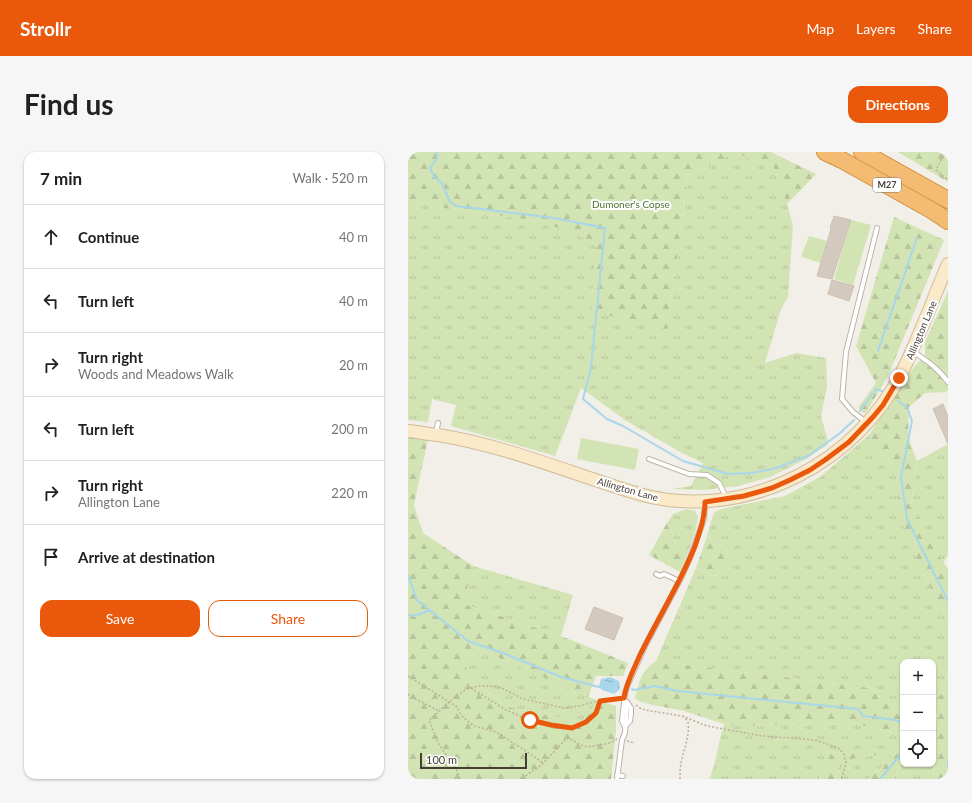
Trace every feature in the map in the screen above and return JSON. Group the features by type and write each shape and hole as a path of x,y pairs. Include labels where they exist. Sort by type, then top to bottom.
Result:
{"highway":[{"name":"M27","path":"825,152 933,211 948,221"},
{"name":"M27","path":"862,152 948,200"}],"street":[{"name":"Allington Lane","path":"409,433 437,429 457,438 504,450 657,498 705,502 744,496 772,488 810,470 849,442 883,405 899,378 912,350 948,264"}],"lane":[{"path":"868,423 853,412 842,399 846,352 877,228"},
{"path":"912,350 933,365 948,382"},
{"path":"649,459 689,474 707,475 720,483 727,499"},
{"path":"625,727 622,720 624,698 628,684 636,664 690,558 704,519 705,502"},
{"path":"656,574 660,576 664,574 679,581"},
{"path":"623,776 617,777 622,740 625,727 630,721 631,708 624,698"}],"path":[{"path":"945,152 936,170 948,180"},
{"path":"408,676 456,706 462,716 471,724 496,732 543,763"},
{"path":"460,779 454,765 438,742 429,720 456,696 467,689 487,686 502,688 521,698 564,708 631,696 635,704 640,708 684,717 707,726 763,736 818,741 838,748 844,754 846,763 841,779"},
{"path":"471,688 506,710 530,720 572,728 586,722 596,713 600,701"},
{"path":"408,694 439,711"},
{"path":"680,779 681,763 687,743 689,726 684,717"},
{"path":"523,779 532,770 539,767 566,739 569,738 580,745 588,747 610,743 617,739 622,740"}],"green space":[{"name":"Dumoner's Copse","path":"408,152 771,152 816,174 787,204 773,166 735,153 688,175 667,329 593,312 591,305 597,243 540,221 443,208 408,200"},
{"path":"898,152 948,152 948,182"},
{"path":"734,153 773,166 787,204 793,226 788,297 781,309 765,363 796,353 826,358 827,387 821,416 828,441 827,445 806,459 770,477 738,486 703,490 671,489 691,486 703,463 682,453 625,420 581,388 555,456 451,426 456,405 432,399 428,422 408,420 408,200 443,208 540,221 598,243 591,305 667,328 688,175"},
{"path":"894,217 944,240 887,378 865,414 858,408 876,383 856,346"},
{"path":"851,220 871,225 853,285 834,279"},
{"path":"809,236 827,241 821,263 801,257"},
{"path":"948,291 948,390 946,392 925,393 909,407 908,437 917,461 911,505 930,541 948,569 948,621 922,571 896,509 901,474 875,446 869,435 914,367 925,355 925,342"},
{"path":"869,435 875,446 901,474 922,571 948,621 948,672 943,694 936,696 936,659 900,659 900,708 884,701 870,688 656,661 696,568 715,576 730,553 707,536 715,512 721,509 785,496 820,477"},
{"path":"408,437 428,439 414,505 423,533 473,566 463,604 561,636 628,663 623,676 596,676 588,697 474,647 463,661 474,681 505,706 581,722 598,701 616,706 616,731 611,779 408,779"},
{"path":"581,438 639,449 635,470 577,459"},
{"path":"948,444 948,555 944,562 930,541 911,505 917,461"},
{"path":"686,509 695,511 698,517 696,530 687,555 677,549 674,537 667,523 673,514"},
{"path":"667,523 674,537 677,549 687,555 680,572 649,555"},
{"path":"707,536 731,554 715,576 696,568"},
{"path":"473,566 573,595 561,636 463,604"},
{"path":"474,647 598,701 581,722 505,706 474,681 463,661"},
{"path":"656,661 870,688 884,701 900,708 900,733 894,733 849,723 741,726 724,724 684,711 653,705 639,701 635,698 641,677"},
{"path":"948,672 948,779 933,779 933,767 936,767 936,696 943,694"},
{"path":"849,723 894,733 900,733 900,748 868,779 837,779 842,764 855,758 886,754 885,749 849,753 835,752 830,755 819,779 709,779 714,766 724,724 741,726"},
{"path":"900,748 900,767 893,779 868,779"},
{"path":"885,749 886,754 855,758 842,764 837,779 819,779 830,755 835,752 849,753"},
{"path":"900,767 933,767 933,779 893,779"}],"water":[{"path":"610,677 619,681 620,689 614,694 602,690 599,687 601,679"}],"building":[{"path":"834,216 851,220 832,279 817,276"},
{"path":"832,280 854,286 849,301 828,294"},
{"path":"943,404 948,417 948,444 933,409"},
{"path":"594,607 623,618 614,640 585,629"}],"waterway":[{"path":"437,152 437,158 430,168 434,177 442,183 450,202 456,206 554,218 605,228 591,368 583,399 607,419 623,426 683,461 728,474 752,473 776,468 808,456 839,434 854,420"},
{"path":"878,351 917,238"},
{"path":"860,411 876,389 882,391"},
{"path":"898,401 907,407 912,421 901,477 907,519 948,601"},
{"path":"408,575 417,600 468,641 503,653 561,677 599,687"},
{"path":"408,615 414,616 430,610"},
{"path":"632,689 634,690 655,686 677,691 858,709 863,716 900,722"},
{"path":"880,779 900,755"},
{"path":"948,760 948,766"}],"route":[{"path":"530,720 572,728 586,722 596,713 600,701 624,698 628,684 645,646 690,558 704,519 705,502 744,496 772,488 810,470 849,442 883,405 899,378"}]}
